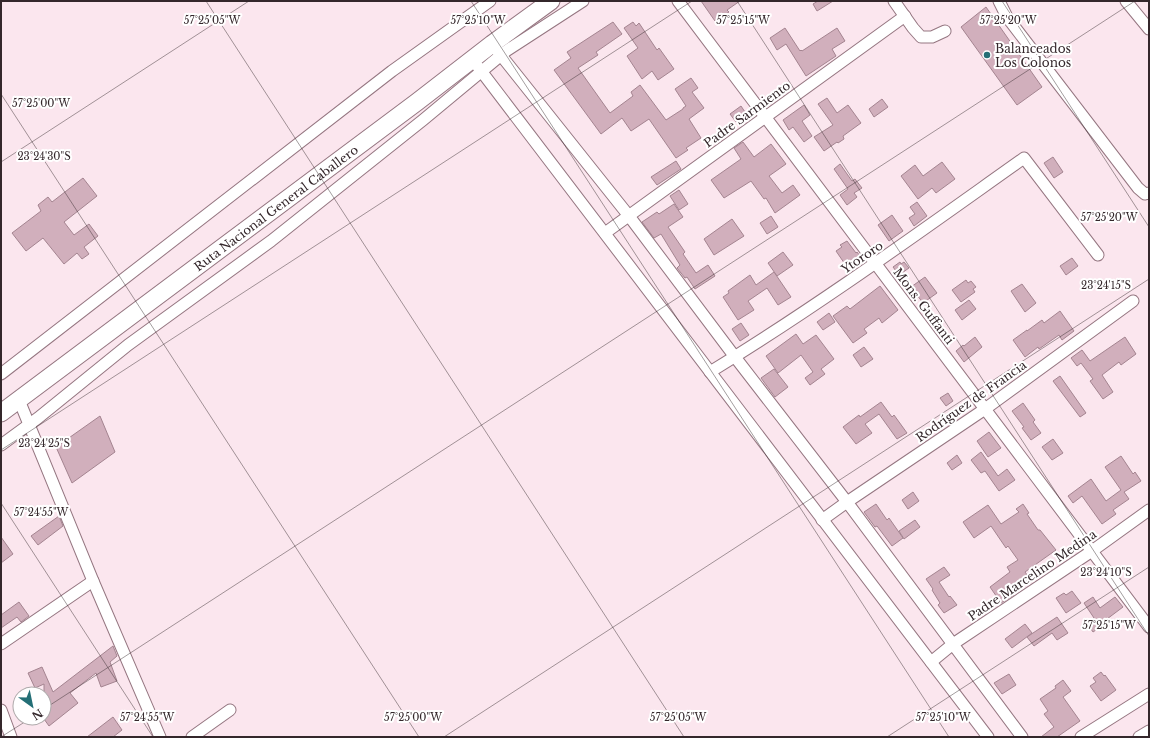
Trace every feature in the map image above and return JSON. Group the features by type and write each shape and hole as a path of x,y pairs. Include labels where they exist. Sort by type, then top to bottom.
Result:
{"highway":[{"name":"Ruta Nacional General Caballero","path":"1,413 417,102 476,65 551,1"}],"street":[{"path":"1,374 392,71 490,1"},
{"path":"583,1 496,49 629,216 847,502 1022,737"},
{"name":"Mons. Guffanti","path":"678,1 1149,627"},
{"path":"894,1 913,28 922,37 932,37 945,31"},
{"path":"999,1 1007,17 1138,188 1145,194 1149,193"},
{"path":"1126,1 1149,29"},
{"name":"Padre Sarmiento","path":"605,233 905,16"},
{"path":"1,445 29,425 128,345 271,241 423,120 476,65 988,737"},
{"name":"Ytororo","path":"710,372 876,264 1024,158 1098,255"},
{"name":"Rodríguez de Francia","path":"822,520 985,409 1133,300"},
{"path":"19,400 93,581 160,737"},
{"name":"Padre Marcelino Medina","path":"931,662 953,644 1092,551 1149,510"},
{"path":"1,644 93,581"},
{"path":"1081,737 1149,694"},
{"path":"1,710 11,737"},
{"path":"192,737 230,710"},
{"path":"1139,737 1149,731"}],"building":[{"path":"701,1 740,1 727,10 729,12 715,21"},
{"path":"818,1 833,1 817,11 813,4"},
{"path":"986,7 1042,87 1017,105 961,27"},
{"path":"613,22 622,34 596,52 598,55 578,68 610,113 633,96 631,92 640,85 666,120 686,106 675,89 691,78 698,88 692,92 704,108 689,119 701,138 686,148 688,150 676,158 649,119 631,131 622,118 601,134 554,70 571,58 567,52"},
{"path":"633,22 636,26 639,23 657,50 659,48 674,69 658,80 652,71 642,79 627,56 638,48 624,28"},
{"path":"785,28 800,51 837,28 845,41 832,49 836,56 806,76 786,44 777,50 770,38"},
{"path":"827,98 837,113 848,105 861,123 843,136 844,139 824,151 814,137 833,125 818,104"},
{"path":"882,99 888,107 874,117 869,109"},
{"path":"804,105 810,115 802,121 812,136 804,142 793,127 789,130 783,120"},
{"path":"741,106 747,115 736,122 730,114"},
{"path":"743,142 754,157 771,144 786,164 769,176 782,193 793,185 800,195 775,213 766,198 764,199 751,181 724,198 711,180 741,159 734,148"},
{"path":"1053,157 1063,172 1054,178 1044,163"},
{"path":"676,161 681,169 657,185 651,177"},
{"path":"942,162 955,179 936,193 932,188 918,199 901,176 915,165 923,176"},
{"path":"840,164 852,181 855,179 862,188 854,193 857,197 847,205 840,195 848,189 834,169"},
{"path":"83,178 97,196 64,222 74,235 89,224 98,236 84,247 89,254 82,259 77,253 64,264 43,238 26,251 12,233 41,211 38,205 48,197 52,202"},
{"path":"679,190 688,204 679,210 670,196"},
{"path":"917,202 927,216 914,226 909,218 915,214 910,207"},
{"path":"674,204 683,217 668,227 685,252 683,254 696,273 708,265 715,276 695,289 687,277 685,278 677,268 680,265 661,234 654,238 642,222 657,212 659,214"},
{"path":"892,215 903,231 889,241 878,225"},
{"path":"771,216 778,227 767,234 760,223"},
{"path":"732,219 744,236 714,255 704,239"},
{"path":"847,241 863,260 849,270 836,251 842,247 840,245"},
{"path":"783,252 793,265 777,276 768,263"},
{"path":"1072,258 1078,266 1066,275 1060,266"},
{"path":"900,262 901,264 904,262 909,268 899,275 893,267"},
{"path":"774,272 791,297 778,305 767,288 748,301 754,310 738,320 723,297 729,293 728,291 750,275 756,285"},
{"path":"925,277 937,293 923,303 911,287"},
{"path":"966,280 968,283 971,281 976,287 973,289 975,292 961,302 952,290"},
{"path":"1022,284 1036,303 1025,312 1011,291"},
{"path":"880,286 898,310 882,323 879,318 864,329 867,333 853,343 833,316 847,306 850,309"},
{"path":"969,300 976,309 962,320 955,310"},
{"path":"1060,311 1074,331 1062,340 1059,335 1039,349 1038,347 1025,357 1013,340 1042,320 1044,323"},
{"path":"829,313 835,322 823,330 817,322"},
{"path":"741,323 749,335 740,341 732,329"},
{"path":"796,334 803,344 816,335 834,359 821,369 825,374 810,385 805,378 813,372 801,355 778,373 766,356"},
{"path":"975,337 982,347 964,362 956,351"},
{"path":"1125,337 1136,354 1121,365 1119,362 1102,375 1113,392 1103,399 1090,381 1093,379 1081,363 1077,366 1071,358 1082,350 1090,361"},
{"path":"864,347 873,359 861,367 853,355"},
{"path":"774,369 788,387 775,397 761,378"},
{"path":"1060,376 1086,413 1080,417 1053,381"},
{"path":"948,393 953,401 946,406 940,398"},
{"path":"881,402 892,417 894,415 907,433 897,439 879,414 865,424 872,433 856,444 843,427 859,415 860,417"},
{"path":"1023,403 1035,420 1033,422 1041,433 1031,440 1022,428 1024,427 1012,411"},
{"path":"100,416 115,452 72,483 56,447"},
{"path":"989,432 1001,448 988,457 977,441"},
{"path":"1053,439 1063,453 1052,460 1042,447"},
{"path":"981,452 998,476 1007,469 1015,480 999,491 985,471 981,473 971,460"},
{"path":"957,455 962,463 952,470 947,463"},
{"path":"1121,456 1133,474 1135,472 1141,481 1124,492 1129,499 1113,510 1116,514 1102,524 1082,496 1073,503 1068,496 1091,479 1106,501 1121,490 1105,467"},
{"path":"913,492 919,501 908,509 902,500"},
{"path":"876,504 887,520 889,518 903,538 892,546 864,512"},
{"path":"1023,504 1029,513 1027,514 1038,530 1040,530 1056,550 1025,572 1030,579 1011,592 1014,595 1001,603 990,587 1010,572 1007,567 1018,560 1008,546 1006,548 991,526 974,538 963,522 988,505 1001,524 1019,512 1016,509"},
{"path":"59,516 63,526 38,545 31,536"},
{"path":"915,520 920,527 904,539 899,531"},
{"path":"1,537 13,554 1,563"},
{"path":"944,567 950,575 939,582 949,597 950,596 957,605 944,613 938,605 940,603 926,579"},
{"path":"1072,591 1081,603 1066,613 1056,598 1064,593 1066,595"},
{"path":"1093,597 1100,608 1115,597 1123,607 1107,619 1109,621 1093,632 1087,623 1094,618 1084,603"},
{"path":"19,602 29,616 21,622 17,617 1,628 1,615"},
{"path":"1057,617 1068,633 1057,640 1052,633 1034,646 1027,637"},
{"path":"1025,624 1032,633 1012,648 1005,639"},
{"path":"113,646 117,656 110,662 117,681 101,687 96,673 70,693 78,703 52,724 52,690 53,692"},
{"path":"42,667 50,686 44,686 44,684 34,686 28,673"},
{"path":"1101,672 1116,690 1101,701 1090,686 1096,682 1093,678"},
{"path":"1009,674 1016,685 1002,694 994,683"},
{"path":"1063,680 1071,691 1063,697 1080,721 1057,737 1041,737 1054,727 1044,714 1048,711 1040,699 1056,688 1055,686"},
{"path":"113,717 122,730 113,737 87,737"}],"place":[{"name":"Balanceados Los Colonos","path":"987,55"}]}
